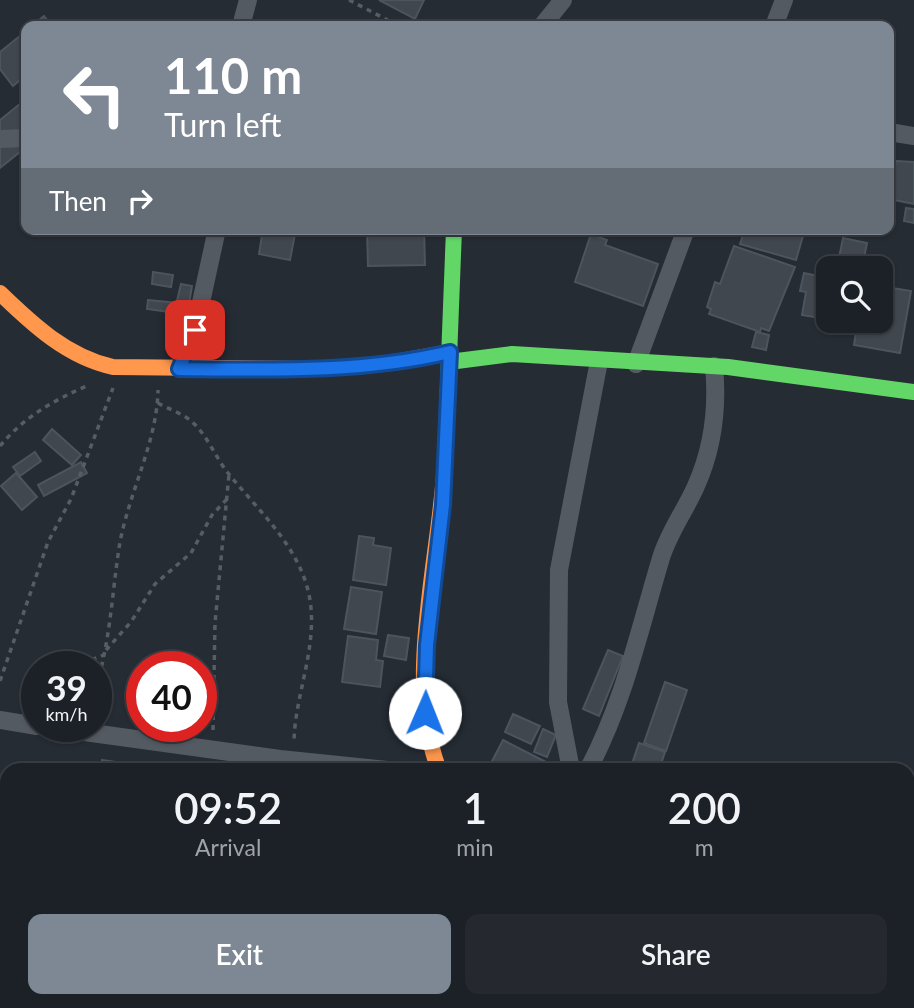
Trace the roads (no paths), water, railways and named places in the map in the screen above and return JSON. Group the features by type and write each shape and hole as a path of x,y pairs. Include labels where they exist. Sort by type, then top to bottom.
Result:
{"street":[{"path":"242,21 248,0"},
{"path":"546,21 563,0"},
{"path":"776,21 784,0"},
{"path":"894,132 914,136"},
{"path":"0,139 21,138"},
{"path":"179,369 199,317 216,235"},
{"path":"436,763 425,731 424,695 443,505 454,235"},
{"path":"636,363 684,235"},
{"path":"0,293 28,320 66,348 118,371 149,368 375,364 512,354 714,366 914,392"},
{"path":"570,763 558,702 559,570 599,361"},
{"path":"593,763 609,731 625,687 662,556 703,470 714,426 717,396 714,366"},
{"path":"0,720 21,723"},
{"path":"112,736 314,763"}]}
